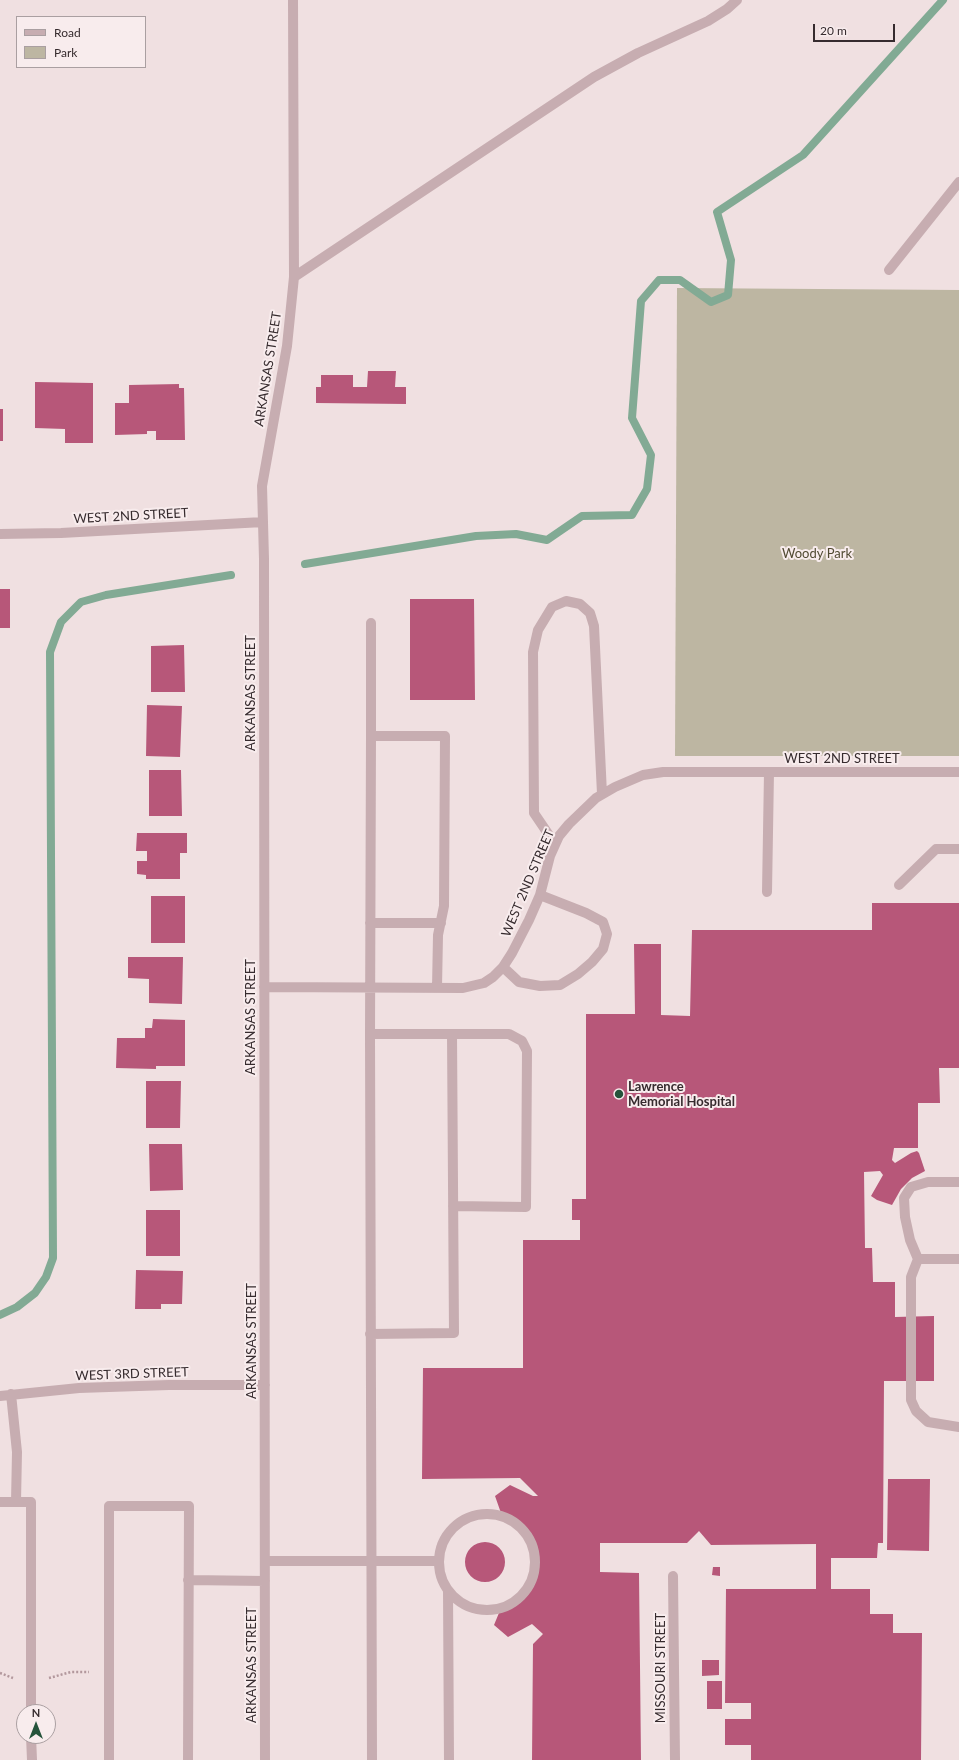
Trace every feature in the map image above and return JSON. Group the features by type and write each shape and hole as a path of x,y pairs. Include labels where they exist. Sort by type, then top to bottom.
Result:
{"street":[{"name":"ARKANSAS STREET","path":"265,1760 262,486 287,346 294,277 293,0"},
{"path":"294,277 594,78 638,53 708,21 727,9 737,0"},
{"path":"889,270 959,182"},
{"name":"WEST 2ND STREET","path":"0,534 61,533 263,522"},
{"path":"556,844 534,813 534,652 538,630 552,607 566,601 580,604 590,613 594,626 602,794"},
{"path":"371,623 370,1334 372,1760"},
{"path":"371,736 444,736 444,906 438,935 437,988"},
{"name":"WEST 2ND STREET","path":"264,987 463,988 484,983 493,977 503,967 529,920 540,895 559,836 569,824 596,798 615,787 638,777 663,772 959,772"},
{"path":"767,892 769,772"},
{"path":"899,885 936,849 959,849"},
{"path":"503,967 519,982 540,986 560,985 578,974 592,962 603,949 607,934 603,922 586,913 540,895"},
{"path":"370,922 441,923"},
{"path":"370,1034 509,1034 522,1041 527,1052 526,1207 453,1206"},
{"path":"370,1334 454,1334 452,1034"},
{"path":"959,1182 928,1182 911,1187 904,1198 905,1217 910,1240 918,1259 911,1277 911,1400 916,1411 928,1422 959,1427"},
{"path":"918,1259 959,1259"},
{"name":"WEST 3RD STREET","path":"0,1396 79,1388 170,1385 265,1385"},
{"path":"11,1394 17,1452 16,1502"},
{"path":"0,1502 31,1502 31,1704"},
{"path":"109,1760 109,1506 189,1506 188,1760"},
{"path":"482,1514 498,1515 512,1521 524,1532 532,1545 535,1560 533,1576 526,1590 514,1601 500,1608 484,1610 468,1606 455,1598 448,1590 439,1570 439,1555 444,1540 453,1527 466,1518 482,1514"},
{"path":"265,1562 439,1562"},
{"name":"MISSOURI STREET","path":"674,1576 675,1760"},
{"path":"188,1580 265,1580"},
{"path":"448,1590 449,1760"},
{"path":"31,1744 32,1760"}],"path":[{"path":"0,1673 19,1680 42,1680 71,1672 109,1672"}],"green space":[{"name":"Woody Park","path":"677,288 959,290 959,756 675,756"}],"building":[{"path":"368,371 396,371 395,387 406,387 406,404 316,403 316,387 321,387 321,375 353,375 353,387 367,387"},
{"path":"35,382 93,383 93,443 65,443 65,429 35,428"},
{"path":"179,384 179,388 184,388 185,440 156,440 156,431 147,431 147,434 115,435 115,403 129,403 129,385"},
{"path":"0,409 3,409 3,441 0,441"},
{"path":"0,589 10,589 10,628 0,628"},
{"path":"410,599 474,599 475,700 410,700"},
{"path":"184,645 185,692 151,692 151,646"},
{"path":"147,705 182,706 180,757 146,756"},
{"path":"149,770 181,770 182,816 149,816"},
{"path":"137,833 187,833 187,853 180,853 180,879 146,879 146,875 137,874 137,861 147,861 147,851 136,851"},
{"path":"151,896 185,896 185,943 151,943"},
{"path":"872,903 959,903 959,1068 939,1068 940,1103 918,1103 918,1148 894,1148 892,1160 895,1163 917,1151 925,1171 912,1178 901,1189 892,1205 877,1200 871,1196 883,1175 880,1171 864,1172 865,1248 872,1248 873,1282 895,1282 895,1317 934,1316 934,1381 884,1381 883,1543 878,1543 877,1558 831,1558 831,1589 870,1589 870,1614 893,1614 893,1633 922,1633 921,1760 751,1760 751,1745 725,1745 725,1719 751,1719 751,1703 725,1703 726,1589 816,1589 816,1544 711,1545 699,1531 687,1543 600,1543 600,1572 639,1573 641,1760 532,1760 533,1644 543,1634 532,1624 508,1637 494,1625 501,1608 516,1601 526,1590 533,1576 536,1561 533,1545 526,1531 515,1520 501,1513 495,1496 510,1485 533,1496 538,1496 520,1478 422,1479 423,1368 523,1368 523,1240 580,1240 580,1220 572,1220 572,1199 586,1199 586,1014 635,1014 634,944 661,944 661,1015 690,1016 692,930 872,930"},
{"path":"128,957 183,957 182,1004 149,1003 149,979 128,978"},
{"path":"153,1019 185,1020 185,1066 156,1066 156,1069 116,1068 117,1038 145,1038 145,1028 152,1028"},
{"path":"146,1081 181,1081 180,1128 146,1128"},
{"path":"149,1144 182,1144 183,1190 150,1191"},
{"path":"146,1210 180,1210 180,1256 146,1256"},
{"path":"136,1270 183,1271 182,1304 161,1304 161,1309 135,1309"},
{"path":"888,1479 930,1479 929,1551 887,1550"},
{"path":"485,1542 493,1544 499,1548 503,1554 505,1562 503,1570 499,1576 493,1580 485,1582 477,1580 471,1576 467,1570 465,1562 467,1554 471,1548 477,1544"},
{"path":"713,1567 720,1567 720,1576 712,1575"},
{"path":"702,1660 719,1660 719,1675 702,1676"},
{"path":"707,1681 722,1681 722,1709 707,1709"}],"waterway":[{"path":"305,564 476,536 516,534 547,540 582,516 632,515 647,489 651,455 632,418 641,301 659,280 680,280 711,302 728,295 731,260 717,212 803,155 943,0"},
{"path":"0,1315 17,1307 35,1293 46,1277 53,1258 50,652 61,622 81,602 106,595 231,575"}],"place":[{"name":"Lawrence Memorial Hospital","path":"619,1094"}]}
